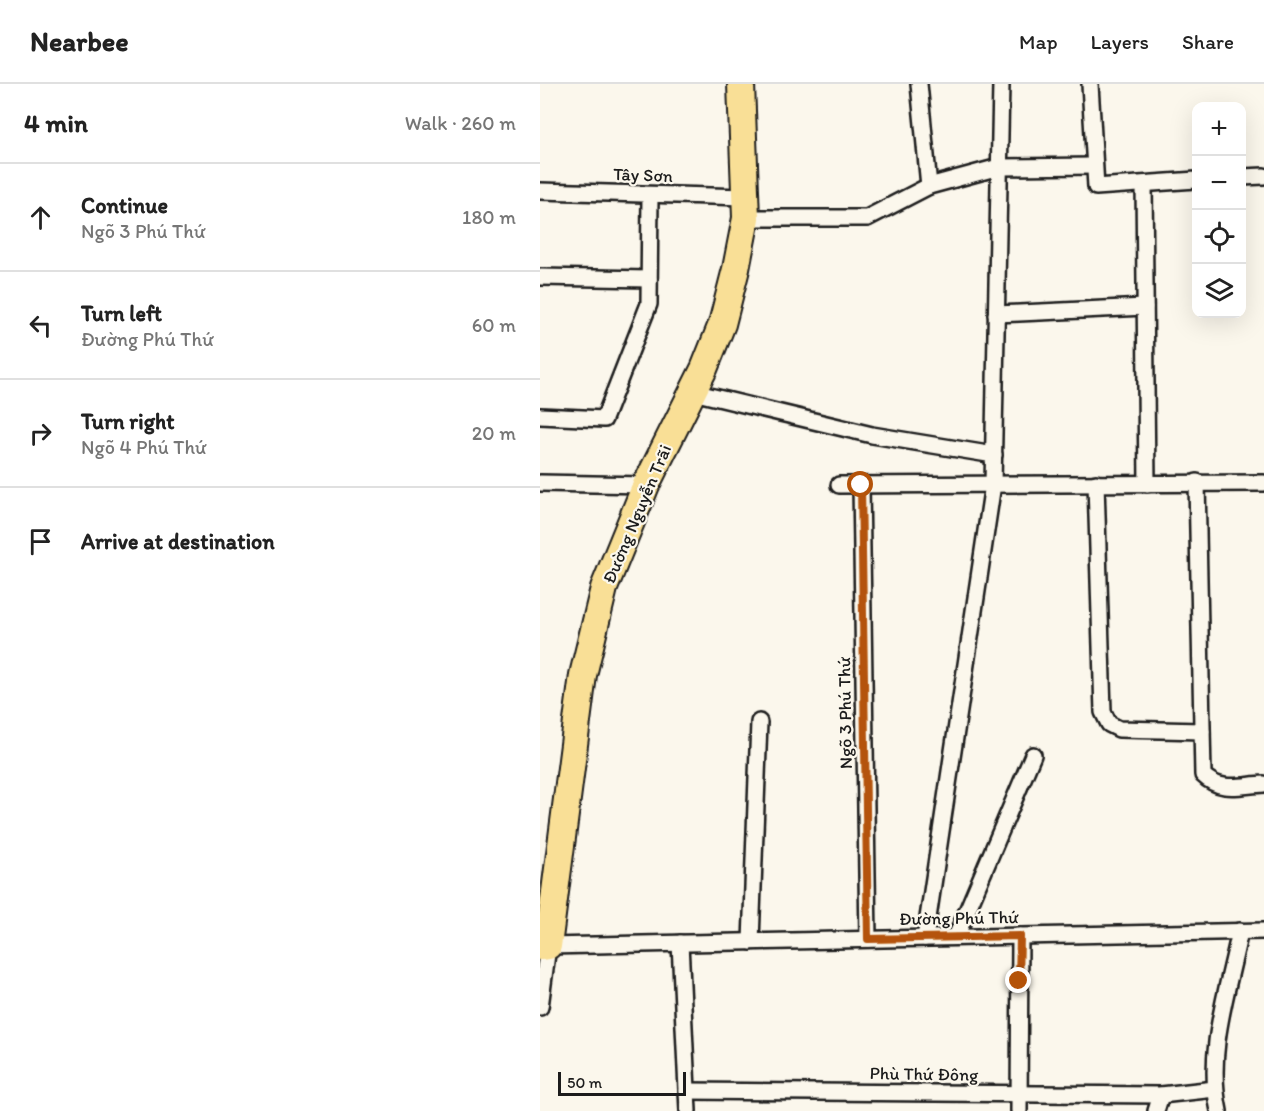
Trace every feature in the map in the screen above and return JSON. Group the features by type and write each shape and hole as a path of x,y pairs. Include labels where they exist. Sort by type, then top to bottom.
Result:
{"highway":[{"name":"Đường Nguyễn Trãi","path":"544,946 583,675 604,588 646,484 693,392 722,324 745,208 741,84"}],"street":[{"path":"919,84 929,186"},
{"path":"925,938 993,484 1001,84"},
{"path":"1090,84 1096,187 1192,180"},
{"name":"Tây Sơn","path":"540,191 650,195 745,208 867,218 929,186 999,167 1094,166"},
{"path":"1246,177 1264,176"},
{"path":"1144,184 1147,484"},
{"path":"540,416 604,419 649,304 650,195"},
{"path":"540,277 649,279"},
{"path":"996,314 1145,307"},
{"path":"693,392 872,435 994,455"},
{"path":"1197,482 1203,775 1213,785 1225,787 1264,784"},
{"path":"540,483 646,484"},
{"path":"1096,483 1103,712 1109,724 1119,729 1202,731"},
{"path":"839,485 1264,483"},
{"name":"Ngõ 3 Phú Thứ","path":"861,485 868,939"},
{"path":"750,942 759,722"},
{"path":"956,937 1033,755"},
{"path":"1220,1111 1215,1089 1214,1055 1240,931"},
{"name":"Đường Phú Thứ","path":"544,946 1264,931"},
{"path":"1019,1111 1020,936"},
{"path":"680,944 688,1111"},
{"path":"540,1007 544,946"},
{"name":"Phù Thứ Đông","path":"687,1091 1161,1095 1215,1089"},
{"path":"1156,1111 1161,1095"}],"route":[{"path":"861,485 868,939 1020,936 1019,981"}]}
